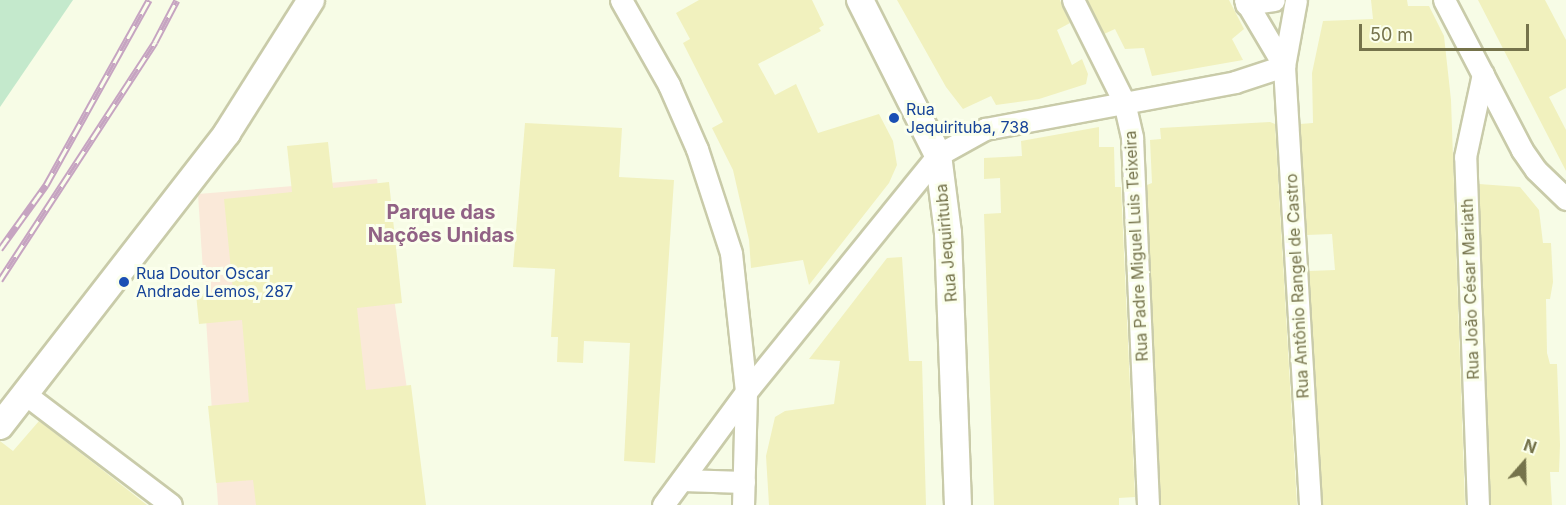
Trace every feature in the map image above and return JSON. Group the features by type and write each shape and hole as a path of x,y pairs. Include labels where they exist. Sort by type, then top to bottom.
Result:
{"street":[{"path":"0,426 227,133 311,0"},
{"path":"621,0 669,85 715,194 731,253 746,392 743,505"},
{"name":"Rua Jequirituba","path":"860,0 938,155 948,232 958,505"},
{"name":"Rua Padre Miguel Luis Teixeira","path":"1073,0 1124,102 1132,138 1148,505"},
{"path":"1274,0 1245,2 1284,66"},
{"path":"1284,66 1296,0"},
{"path":"1444,0 1522,150 1536,170 1566,199"},
{"path":"663,505 746,392 938,155 985,129 1235,82 1284,66"},
{"name":"Rua Antônio Rangel de Castro","path":"1284,66 1310,505"},
{"name":"Rua João César Mariath","path":"1478,505 1465,157 1483,74"},
{"path":"26,394 169,504"},
{"path":"682,480 744,482"}],"shaded area":[{"path":"377,179 420,480 408,505 218,505 198,194"}],"green space":[{"path":"0,0 73,0 0,107"}],"building":[{"path":"699,0 812,0 824,25 819,28 821,31 758,64 775,95 796,84 818,133 879,114 893,141 897,165 889,183 809,285 803,260 751,268 749,240 733,170 712,128 723,122 683,43 690,39 676,13"},
{"path":"897,0 1060,0 1070,23 1057,30 1072,65 1082,59 1088,74 1086,84 1039,99 996,105 991,96 963,109 946,87"},
{"path":"1087,0 1229,0 1244,29 1232,39 1243,60 1152,76 1144,48 1125,49 1115,29 1104,34"},
{"path":"1371,0 1407,0 1408,6 1429,6 1444,36 1451,100 1465,505 1323,505 1309,271 1335,270 1332,234 1307,235 1300,124 1313,123 1312,73 1323,21 1373,19"},
{"path":"1478,0 1545,0 1566,40 1566,88 1549,97 1566,130 1566,171"},
{"path":"1270,122 1275,124 1297,505 1161,505 1147,185 1152,183 1150,140 1161,139 1160,128"},
{"path":"525,123 622,128 619,177 674,180 655,463 624,461 630,343 584,341 583,363 557,362 558,337 551,337 555,269 513,267"},
{"path":"1099,127 1099,147 1114,147 1115,187 1121,187 1135,497 1119,498 1119,505 994,505 984,214 1001,213 1000,178 984,179 984,158 1022,156 1021,141"},
{"path":"328,142 333,188 389,182 402,303 357,308 366,390 411,385 426,505 256,505 253,480 216,483 208,406 249,402 242,320 199,324 196,294 233,290 224,199 292,192 287,146"},
{"path":"1479,184 1520,187 1539,210 1543,243 1551,243 1553,282 1550,299 1546,299 1547,353 1550,364 1557,364 1560,445 1559,472 1550,472 1552,505 1491,505"},
{"path":"902,257 909,361 922,361 926,505 769,505 766,456 775,417 785,411 834,404 840,361 809,359 887,258"},
{"path":"39,421 147,505 0,505 0,441 13,451"}],"railway":[{"path":"0,249 46,185 149,0"},
{"path":"0,280 155,42 177,0"}],"place":[{"name":"Rua Jequirituba, 738","path":"894,118"},
{"name":"Rua Doutor Oscar Andrade Lemos, 287","path":"124,282"}],"district":[{"name":"Parque das Nações Unidas","path":"441,224"}]}
